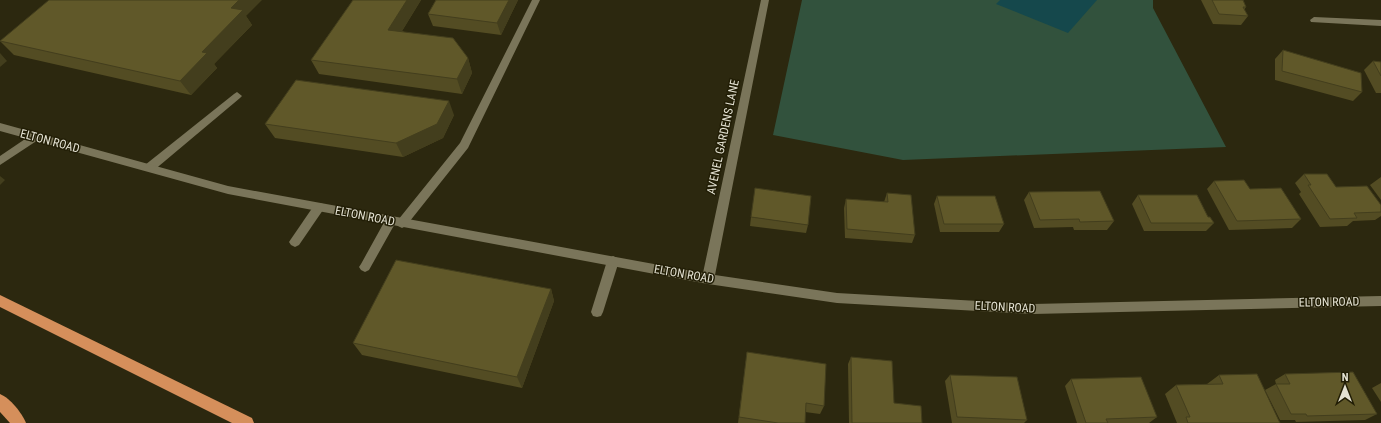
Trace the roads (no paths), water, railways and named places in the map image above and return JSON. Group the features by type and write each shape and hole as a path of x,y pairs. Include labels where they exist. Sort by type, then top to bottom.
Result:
{"highway":[{"path":"0,301 247,423"},
{"path":"0,401 19,423"}],"street":[{"path":"365,267 396,222 464,145 484,102 536,0"},
{"name":"AVENEL GARDENS LANE","path":"708,279 765,0"},
{"path":"1314,20 1381,23"},
{"path":"149,168 237,96"},
{"name":"ELTON ROAD","path":"0,127 228,190 708,279 837,298 1033,309 1381,301"},
{"path":"0,161 34,137"},
{"path":"295,242 319,207"},
{"path":"597,312 613,261"}],"water":[{"path":"1000,0 1097,0 1068,33 996,4"}]}
